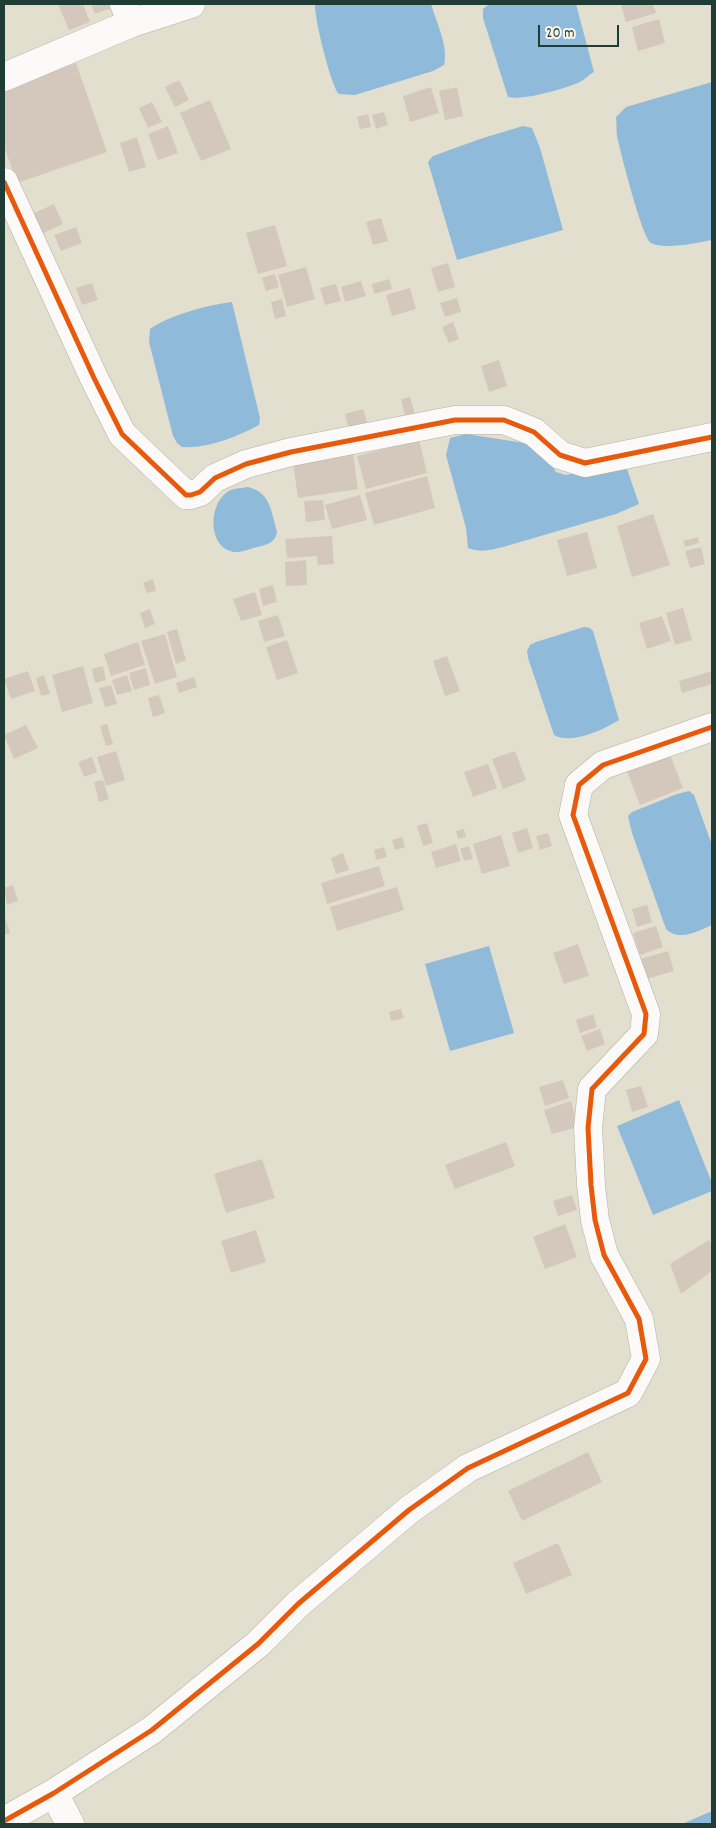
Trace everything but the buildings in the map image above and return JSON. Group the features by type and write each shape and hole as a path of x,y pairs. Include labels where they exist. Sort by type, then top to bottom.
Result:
{"street":[{"path":"4,77 128,14 191,4"},
{"path":"4,182 94,378 122,434 186,494 192,495 200,492 214,478 246,464 291,452 455,420 504,420 534,432 560,455 585,463 712,437"},
{"path":"4,1821 152,1730 258,1644 298,1604 409,1510 468,1468 628,1392 646,1359 639,1319 604,1254 596,1220 591,1185 588,1128 592,1089 644,1034 646,1014 573,815 579,785 603,766 712,727"},
{"path":"54,1792 70,1824"}],"water":[{"path":"315,4 431,4 445,51 444,65 433,71 355,95 339,94 324,51"},
{"path":"489,4 576,4 594,72 578,83 553,91 532,96 508,97 483,18 483,9"},
{"path":"712,82 712,240 672,246 651,243 642,226 632,193 617,136 616,117 626,107"},
{"path":"523,126 532,128 540,148 563,230 457,260 428,162 433,156"},
{"path":"232,302 260,418 259,425 241,434 211,444 182,447 173,436 149,342 150,329 168,319 189,311"},
{"path":"466,434 531,444 543,450 556,472 566,475 590,469 626,466 639,504 616,514 503,547 481,551 472,550 468,548 466,528 446,455 450,438"},
{"path":"248,487 256,490 266,498 277,532 276,536 273,541 265,545 239,552 229,550 221,545 216,537 214,517 216,506 229,491"},
{"path":"584,627 590,628 593,631 619,720 587,735 561,738 554,735 527,651 530,645 536,642"},
{"path":"689,791 694,795 712,845 712,925 689,934 677,935 666,929 632,833 628,816 632,812"},
{"path":"489,946 514,1033 450,1051 425,964"},
{"path":"679,1100 712,1183 712,1191 653,1215 617,1126"},
{"path":"712,1811 712,1824 682,1824"}],"cycle path":[{"path":"4,182 94,378 122,434 186,495 200,492 215,478 246,464 291,452 455,420 504,420 534,432 560,455 585,463 712,437"},
{"path":"4,1821 54,1793 152,1730 258,1644 298,1604 409,1510 468,1468 628,1393 646,1359 639,1319 604,1255 595,1220 588,1128 592,1089 644,1034 646,1014 573,815 579,785 603,765 712,727"}]}
